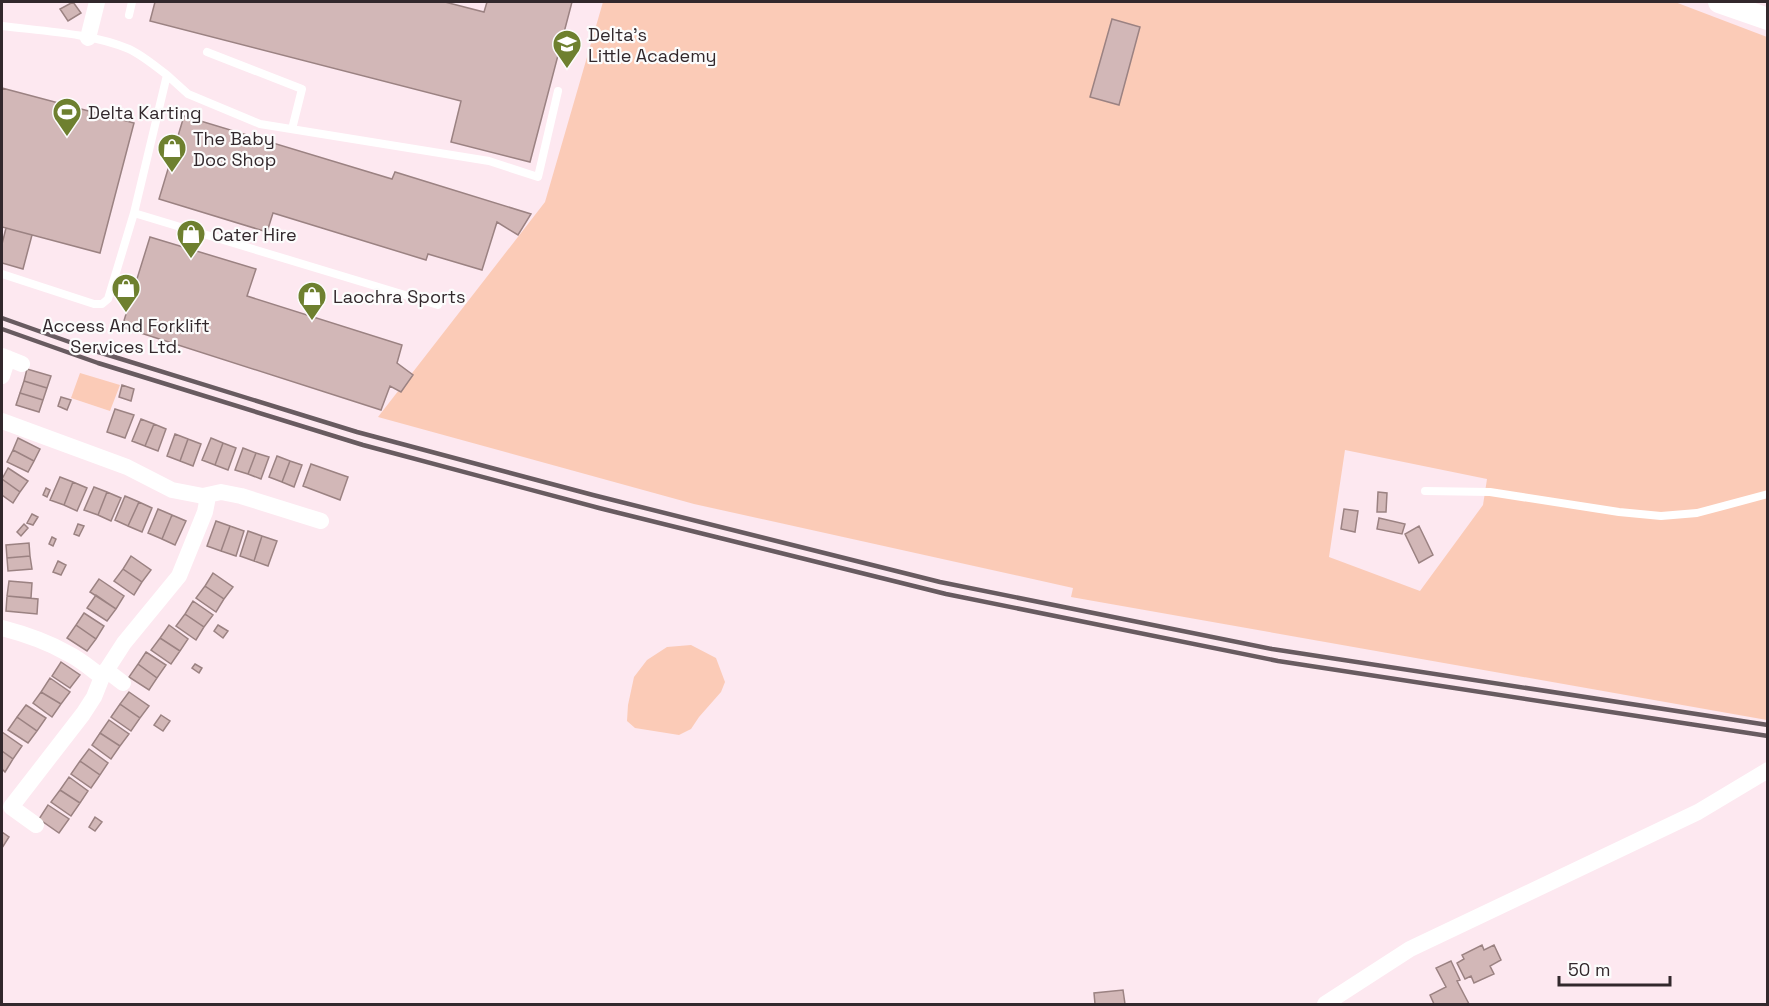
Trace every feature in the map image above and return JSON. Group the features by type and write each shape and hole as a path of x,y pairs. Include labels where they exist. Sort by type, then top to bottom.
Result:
{"street":[{"path":"88,38 97,2"},
{"path":"1719,2 1767,20"},
{"path":"2,376 11,359"},
{"path":"2,421 127,467 172,490 203,496 215,493 227,494 321,521"},
{"path":"36,825 11,807 79,720 94,697 104,674 125,642 179,576 205,512 207,502 203,496"},
{"path":"2,628 31,635 51,644 123,683"},
{"path":"1325,1005 1410,949 1698,812 1767,770"}],"lane":[{"path":"129,15 132,2"},
{"path":"2,26 88,38 129,50 167,75 188,94 260,124 489,161 538,177 558,91"},
{"path":"207,52 302,89 292,129"},
{"path":"2,274 94,304 102,304 108,299 134,213 167,75"},
{"path":"134,213 438,305"},
{"path":"1425,491 1490,492 1619,512 1661,516 1697,513 1767,494"}],"shaded area":[{"path":"603,2 1675,2 1767,37 1767,720 1071,597 1073,588 694,504 378,417 545,202","holes":["1345,450 1487,479 1483,505 1420,591 1329,557"]},
{"path":"80,373 120,385 110,411 71,398"},
{"path":"691,645 716,658 725,682 721,692 691,729 679,735 635,728 627,721 634,677 647,660 667,647"}],"building":[{"path":"73,2 81,13 68,21 60,9"},
{"path":"155,2 445,2 484,12 487,2 572,2 530,162 451,142 461,101 150,21"},
{"path":"1112,19 1140,27 1119,105 1090,97"},
{"path":"2,88 134,123 100,253 2,227"},
{"path":"184,116 392,179 395,172 531,214 518,235 497,222 482,270 428,254 426,260 273,213 267,232 159,199"},
{"path":"6,228 32,235 23,269 2,263 2,244"},
{"path":"150,237 256,269 247,296 402,345 397,363 413,375 401,392 390,386 381,410 122,327"},
{"path":"27,369 51,376 47,388 24,381"},
{"path":"24,381 47,388 43,400 20,393"},
{"path":"122,385 134,389 131,401 119,397"},
{"path":"20,393 43,400 39,412 16,405"},
{"path":"61,397 71,400 67,410 58,406"},
{"path":"115,409 134,415 125,438 107,432"},
{"path":"141,419 154,424 145,446 132,441"},
{"path":"154,424 166,429 158,451 145,446"},
{"path":"175,434 188,439 180,461 167,456"},
{"path":"18,438 40,449 34,461 13,450"},
{"path":"211,438 223,443 215,465 202,460"},
{"path":"188,439 201,444 193,466 180,461"},
{"path":"223,443 236,448 228,470 215,465"},
{"path":"243,448 256,453 248,474 235,470"},
{"path":"13,450 34,461 28,472 7,462"},
{"path":"256,453 269,457 261,479 248,474"},
{"path":"277,456 290,461 282,482 269,477"},
{"path":"290,461 302,465 294,487 282,482"},
{"path":"311,464 348,477 340,500 303,486"},
{"path":"8,468 28,481 20,492 2,479"},
{"path":"60,477 73,482 64,505 50,500"},
{"path":"2,479 20,492 13,503 2,495"},
{"path":"73,482 87,488 77,511 64,505"},
{"path":"94,487 107,492 98,515 84,510"},
{"path":"46,488 50,490 47,497 43,495"},
{"path":"107,492 121,498 111,521 98,515"},
{"path":"1378,492 1387,493 1386,512 1377,512"},
{"path":"125,496 139,502 128,526 115,520"},
{"path":"139,502 152,508 142,532 128,526"},
{"path":"158,509 172,515 162,539 148,533"},
{"path":"1344,509 1358,511 1355,532 1341,529"},
{"path":"32,514 38,517 33,525 27,523"},
{"path":"172,515 186,521 175,545 162,539"},
{"path":"1379,518 1405,524 1402,534 1377,529"},
{"path":"216,521 230,526 221,551 207,546"},
{"path":"24,524 28,528 21,536 17,532"},
{"path":"78,524 84,526 79,536 74,534"},
{"path":"230,526 244,531 236,556 221,551"},
{"path":"1419,526 1433,555 1419,563 1405,534"},
{"path":"248,531 262,536 254,561 240,556"},
{"path":"262,536 277,541 268,566 254,561"},
{"path":"52,537 56,539 53,546 49,544"},
{"path":"29,543 30,556 7,558 6,545"},
{"path":"30,556 32,569 8,571 7,558"},
{"path":"131,556 151,570 142,582 123,569"},
{"path":"58,561 66,565 61,575 53,572"},
{"path":"123,569 142,582 134,595 114,581"},
{"path":"213,573 233,587 224,599 205,586"},
{"path":"99,579 124,596 116,609 90,592"},
{"path":"9,581 32,583 31,598 7,596"},
{"path":"205,586 224,599 216,612 196,598"},
{"path":"96,595 116,609 107,621 87,608"},
{"path":"7,596 38,599 37,614 6,611"},
{"path":"193,601 213,615 204,627 185,614"},
{"path":"84,613 104,626 96,639 76,625"},
{"path":"185,614 204,627 196,640 176,626"},
{"path":"76,625 96,639 87,651 67,638"},
{"path":"169,625 188,639 180,651 160,638"},
{"path":"218,625 228,631 223,638 214,631"},
{"path":"160,638 180,651 171,664 151,650"},
{"path":"146,652 166,665 157,678 138,664"},
{"path":"61,662 80,675 70,688 52,676"},
{"path":"138,664 157,678 149,690 129,677"},
{"path":"195,664 202,668 199,673 192,668"},
{"path":"50,678 70,692 61,704 41,692"},
{"path":"41,692 61,704 52,717 33,703"},
{"path":"129,692 149,706 140,718 120,704"},
{"path":"120,704 140,718 131,731 111,717"},
{"path":"26,705 46,718 37,731 17,717"},
{"path":"161,715 170,721 163,731 154,725"},
{"path":"17,717 37,731 28,743 8,730"},
{"path":"109,720 129,734 120,746 100,733"},
{"path":"2,732 22,746 13,759 2,751"},
{"path":"100,733 120,746 111,759 92,745"},
{"path":"89,749 108,763 100,775 80,761"},
{"path":"2,751 13,759 5,772 2,769"},
{"path":"80,761 100,775 91,788 71,774"},
{"path":"69,777 88,791 80,803 60,790"},
{"path":"60,790 80,803 71,816 51,802"},
{"path":"48,805 69,819 59,833 39,819"},
{"path":"95,817 102,822 95,831 89,827"},
{"path":"2,832 9,837 2,848"},
{"path":"1482,945 1484,950 1494,945 1501,960 1490,966 1494,974 1474,983 1471,976 1465,979 1457,963 1464,959 1462,955"},
{"path":"1451,961 1460,980 1457,981 1469,1004 1434,1004 1430,995 1446,987 1436,968"},
{"path":"1123,990 1125,1004 1095,1004 1094,993"}],"railway":[{"path":"2,318 92,350 357,432 593,495 940,582 1272,649 1768,725"},
{"path":"2,329 98,363 363,445 599,508 946,594 1278,661 1768,736"}],"place":[{"name":"Delta's Little Academy","path":"567,70"},
{"name":"Delta Karting","path":"67,138"},
{"name":"The Baby Doc Shop","path":"172,174"},
{"name":"Cater Hire","path":"191,260"},
{"name":"Access And Forklift Services Ltd.","path":"126,314"},
{"name":"Laochra Sports","path":"312,322"}]}
